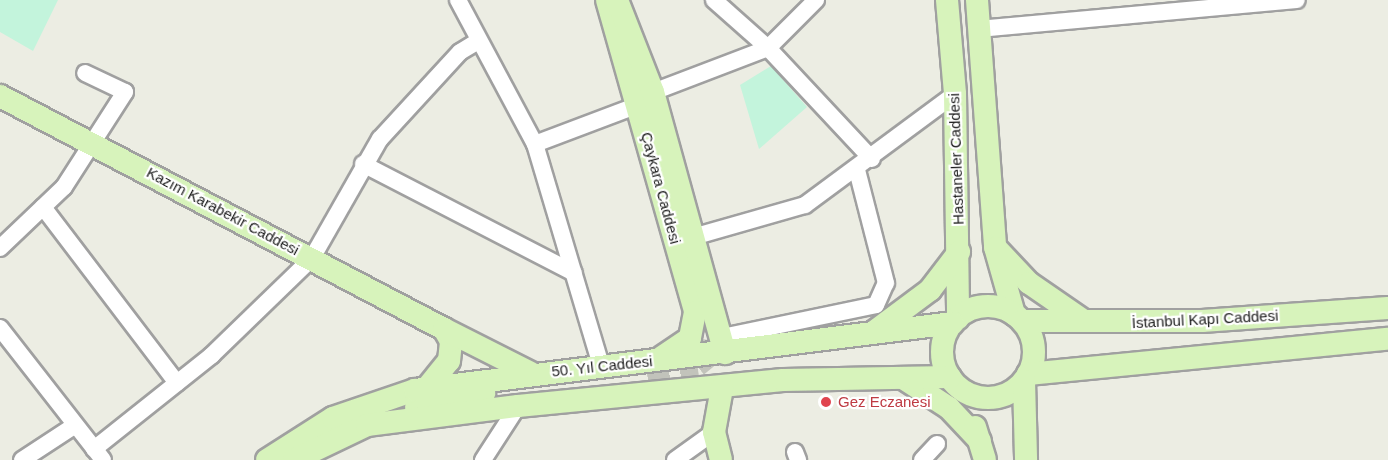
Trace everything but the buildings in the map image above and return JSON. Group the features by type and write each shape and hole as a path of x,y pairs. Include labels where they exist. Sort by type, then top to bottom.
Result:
{"main road":[{"name":"Çaykara Caddesi","path":"367,426 401,411 516,387 652,367 690,338 695,312 645,99 607,0"},
{"name":"Çaykara Caddesi","path":"617,0 719,337"},
{"path":"617,0 645,99 696,236 719,337"},
{"name":"Hastaneler Caddesi","path":"947,0 955,94 959,252 955,321"},
{"name":"Hastaneler Caddesi","path":"977,0 995,247 1018,317"},
{"name":"Kazım Karabekir Caddesi","path":"0,96 531,373"},
{"path":"995,247 1029,283 1084,321"},
{"path":"873,332 930,290 959,252"},
{"path":"982,451 943,345 955,321 988,306 1018,317 1034,352 1026,377 1026,460"},
{"name":"İstanbul Kapı Caddesi","path":"1018,317 1084,321 1202,321 1388,308"},
{"name":"50. Yıl Caddesi","path":"267,460 333,418 383,398 426,388 601,365 652,367 719,337 873,332 955,321"},
{"path":"426,388 449,362 451,341 444,329"},
{"path":"294,460 328,452 367,426 518,406 857,376 899,376 957,384 994,397 1026,377 1388,339"},
{"path":"899,376 949,408 982,451"},
{"path":"721,460 714,432 722,388"}],"street":[{"path":"458,0 535,144 601,365"},
{"path":"716,0 768,48 872,159"},
{"path":"535,144 768,48 816,0"},
{"path":"978,29 1298,0"},
{"path":"0,328 98,454 177,383 212,355 312,258 363,164 405,109 460,52 478,41"},
{"path":"0,248 64,186 125,92 85,73"},
{"path":"696,236 805,205 872,159 955,94"},
{"path":"363,164 574,273"},
{"path":"719,337 876,305 886,283 857,170"},
{"path":"44,207 177,383"},
{"path":"483,460 518,406"},
{"path":"22,460 74,426"},
{"path":"675,460 714,432"},
{"path":"922,460 937,444"}],"green space":[{"path":"0,0 58,0 33,51 0,32"},
{"path":"771,66 807,107 759,149 740,85"}],"tunnel":[{"path":"647,374 697,366 707,358 710,340"}],"place":[{"name":"Gez Eczanesi","path":"826,402"}]}
